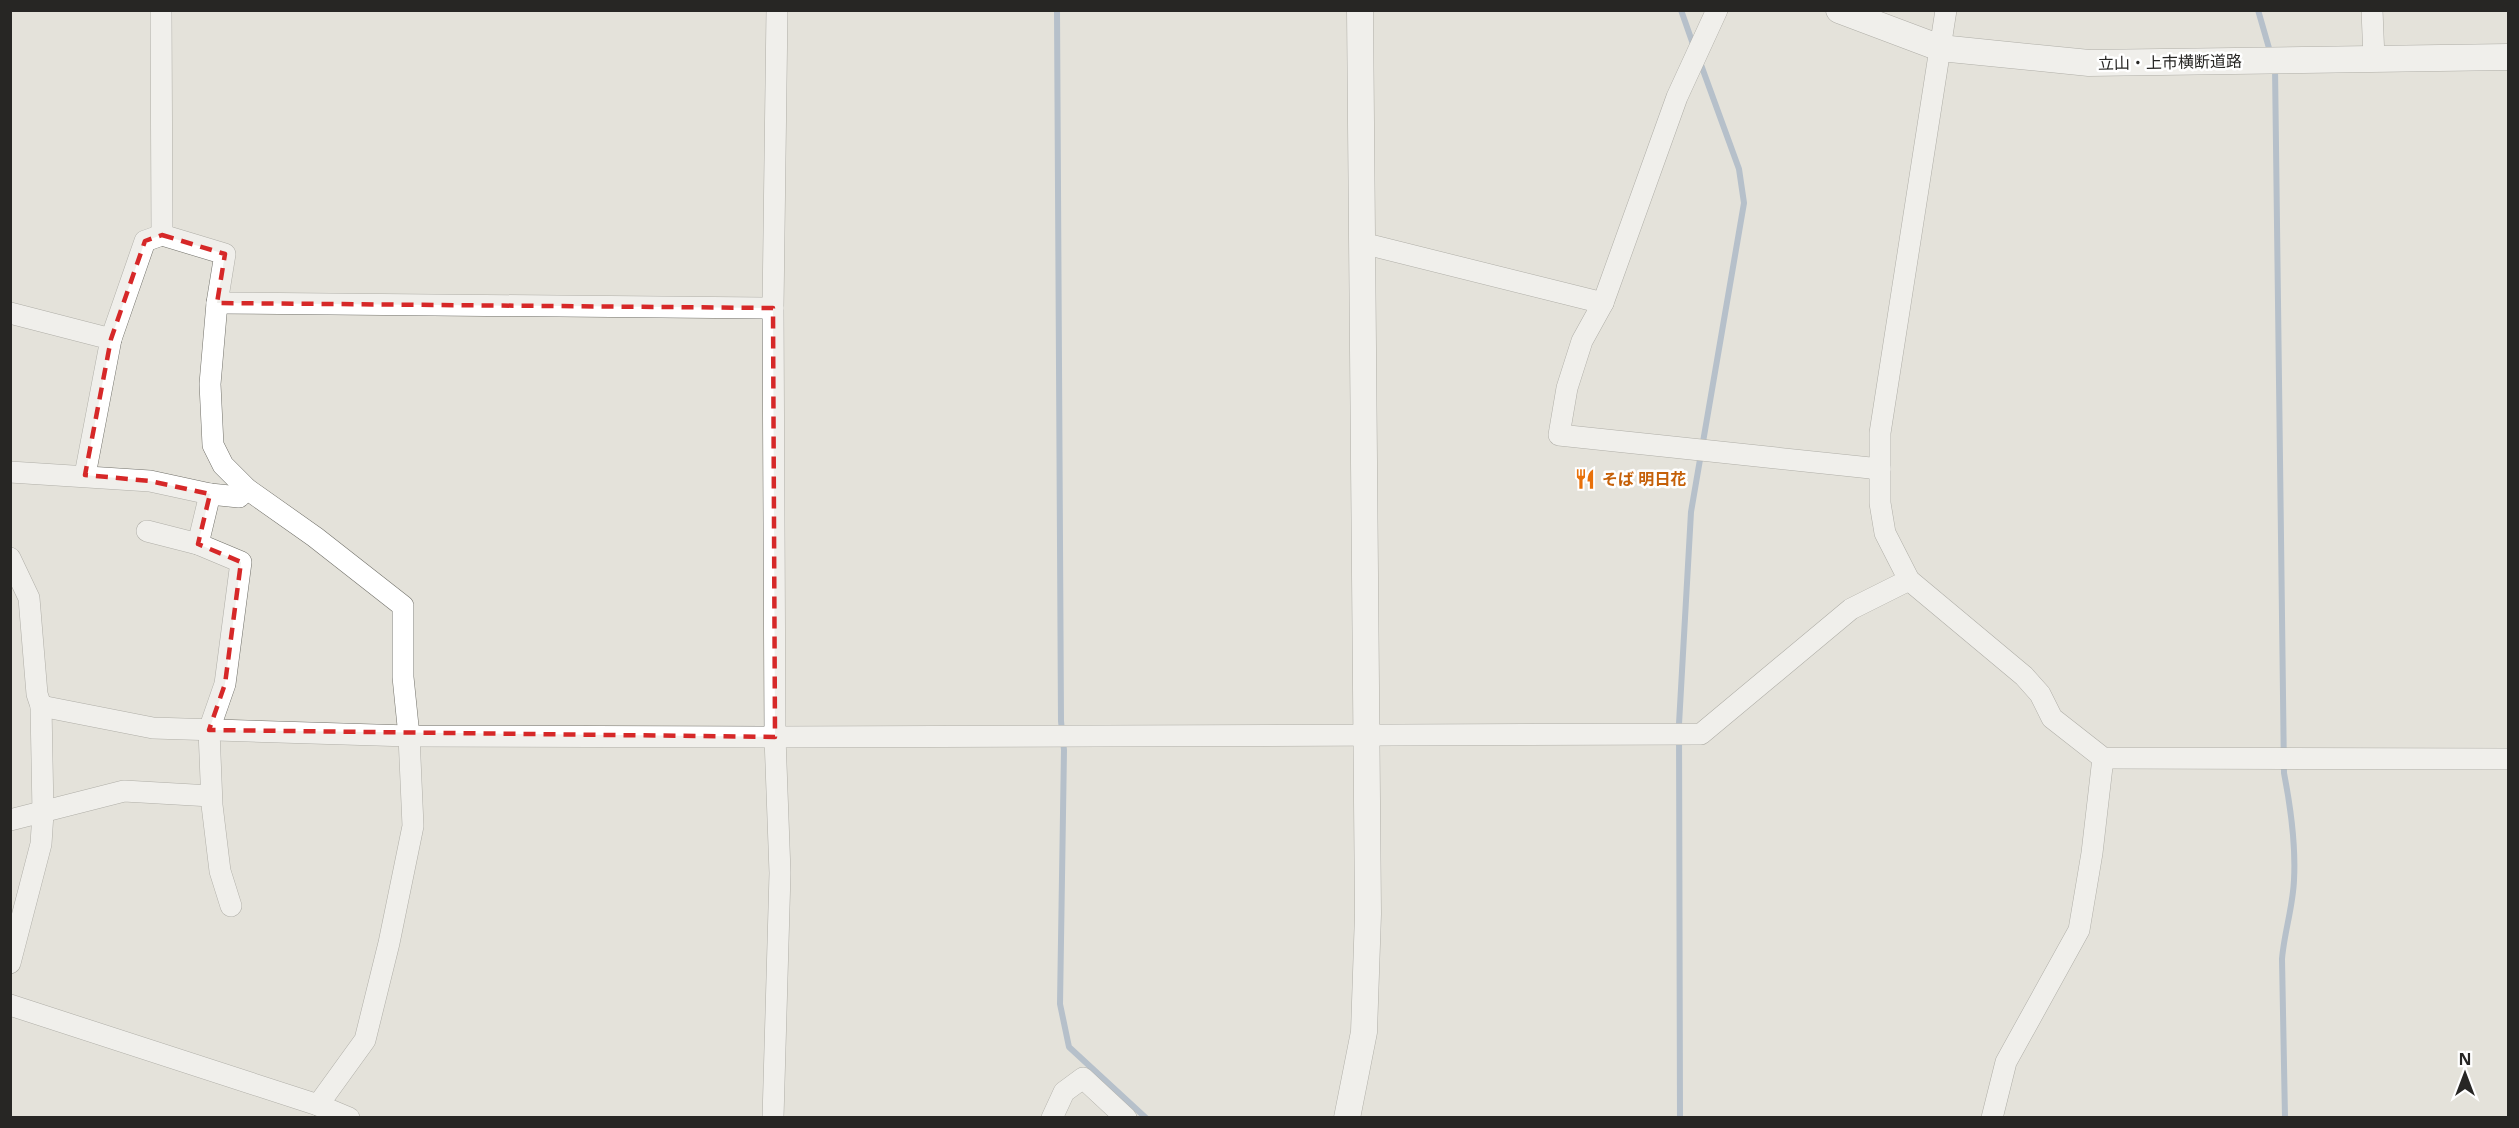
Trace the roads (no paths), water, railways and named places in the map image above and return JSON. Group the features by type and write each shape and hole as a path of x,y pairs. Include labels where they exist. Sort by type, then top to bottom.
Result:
{"street":[{"path":"161,10 162,235"},
{"path":"773,1118 780,873 775,737 773,308 777,10"},
{"path":"1347,1118 1364,1032 1368,914 1360,10"},
{"path":"1717,10 1677,97 1603,303 1582,341 1567,388 1558,435 1880,469"},
{"name":"立山・上市横断道路","path":"1839,10 1940,48 2089,63 2508,57"},
{"path":"1946,10 1897,326 1890,357 1880,433 1880,503 1885,533 1909,580 2024,676 2040,694 2052,718 2103,758 2508,759"},
{"path":"2372,10 2374,59"},
{"path":"85,476 111,339 145,241 162,235 225,254 217,303 210,384 213,445 223,465 247,489 324,544 403,606 403,677 409,736 413,826 390,943 365,1040 318,1105"},
{"path":"1362,243 1603,303"},
{"path":"217,303 773,308"},
{"path":"10,314 111,339"},
{"path":"10,472 150,480 210,494 239,497 247,489"},
{"path":"198,544 210,494"},
{"path":"147,531 198,544 241,562 225,684 209,730 211,796 220,871 231,906"},
{"path":"10,558 29,598 37,694 41,706 43,813 41,844 10,963"},
{"path":"41,706 153,728 409,736 1701,734 1851,609 1909,580"},
{"path":"1992,1118 2006,1062 2079,930 2092,853 2103,758"},
{"path":"10,820 124,790 211,796"},
{"path":"10,1005 318,1105 349,1118"},
{"path":"1052,1118 1064,1092 1083,1078 1126,1118"}],"waterway":[{"path":"1057,10 1061,721 1064,750 1060,1004 1069,1047 1146,1118"},
{"path":"1681,10 1694,47"},
{"path":"2258,10 2271,55"},
{"path":"1680,1118 1679,724 1691,512 1744,203 1739,169 1700,62"},
{"path":"2275,67 2284,773 2294,853 2292,900 2282,959 2285,1118"}],"place":[{"name":"そば 明日花","path":"1585,479"}]}
